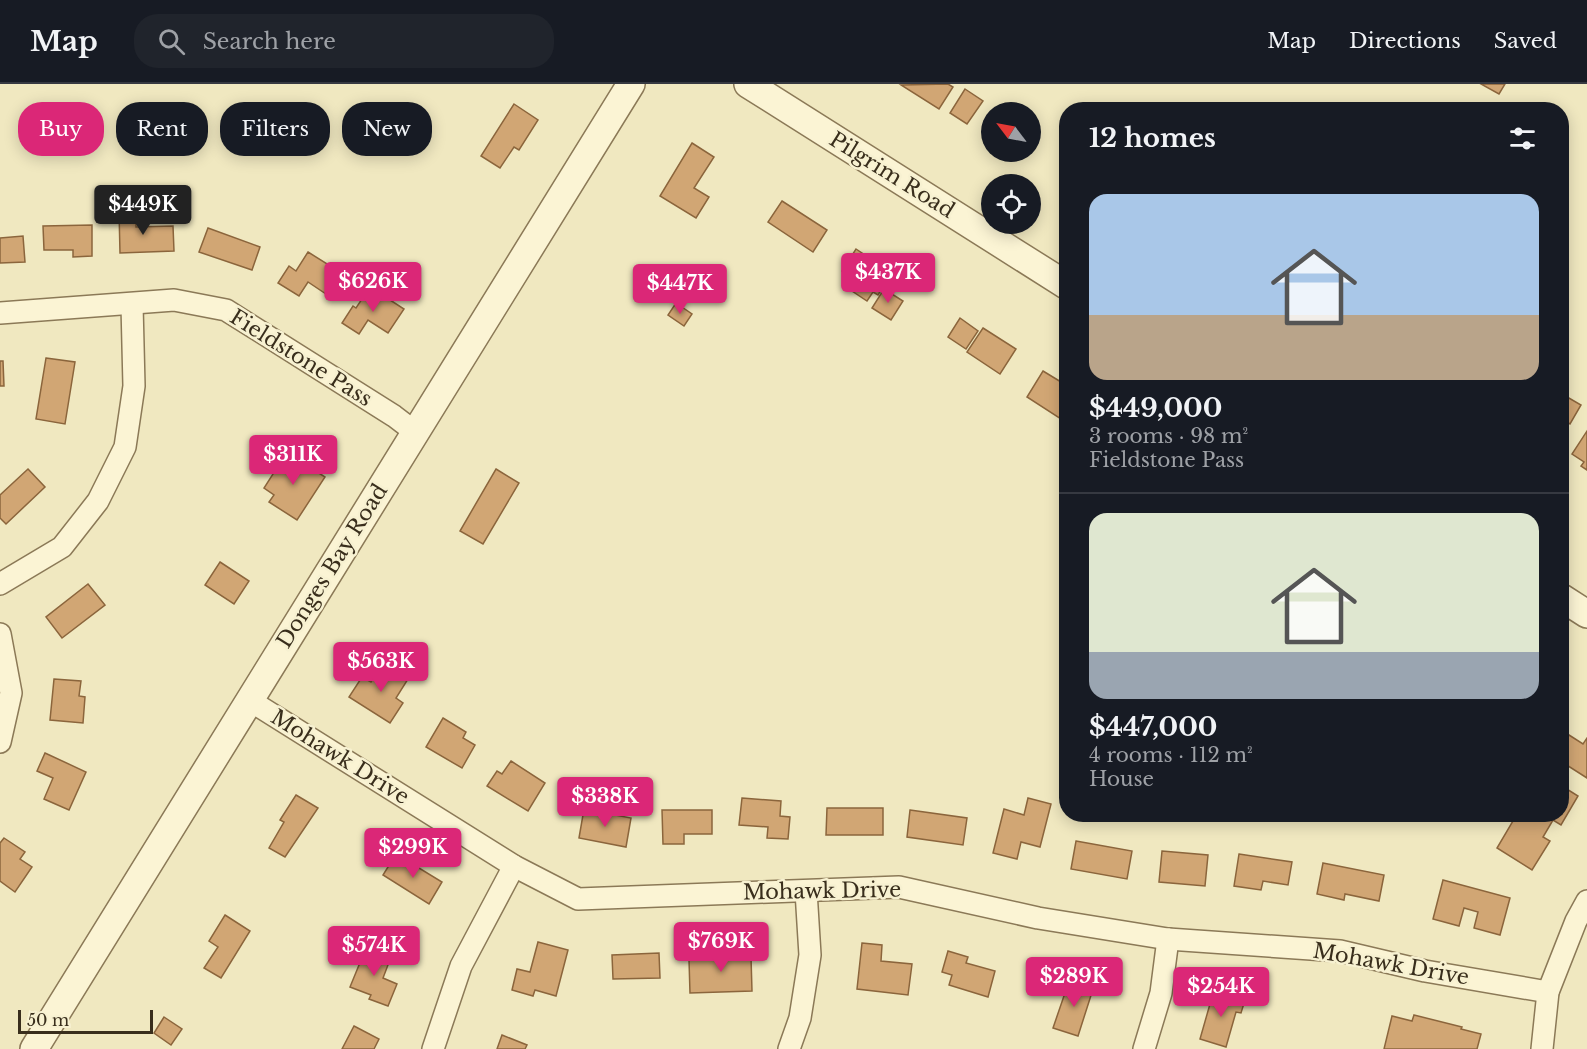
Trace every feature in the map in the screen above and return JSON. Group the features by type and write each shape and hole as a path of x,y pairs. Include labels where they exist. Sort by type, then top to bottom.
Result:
{"street":[{"name":"Donges Bay Road","path":"34,1049 631,84"},
{"name":"Pilgrim Road","path":"748,84 1059,281"},
{"name":"Fieldstone Pass","path":"0,313 174,300 226,310 394,416 415,432"},
{"path":"0,584 62,548 98,501 125,447 134,386 132,304"},
{"path":"1569,602 1587,614"},
{"path":"0,634 11,693 0,742"},
{"name":"Mohawk Drive","path":"249,700 514,866 578,899 899,887 1038,918 1168,939 1340,951 1425,971 1548,992"},
{"path":"433,1049 460,966 514,866"},
{"path":"789,1049 800,1018 810,955 806,891"},
{"path":"1542,1049 1548,992 1576,921 1587,901"},
{"path":"1144,1049 1161,993 1168,939"}],"building":[{"path":"948,84 953,87 939,109 901,85"},
{"path":"1481,84 1505,84 1499,94"},
{"path":"965,89 983,101 967,124 950,113"},
{"path":"514,104 538,120 519,150 514,147 500,168 481,156"},
{"path":"692,143 714,157 694,188 709,197 696,218 660,196"},
{"path":"782,201 827,230 813,252 768,222"},
{"path":"136,210 136,227 173,226 174,251 120,253 119,211"},
{"path":"92,225 92,256 73,257 73,250 44,250 43,226"},
{"path":"208,228 260,247 252,270 199,252"},
{"path":"23,236 25,262 0,263 0,238"},
{"path":"856,249 892,273 878,295 873,292 867,301 846,287 852,278 842,271"},
{"path":"308,252 340,272 326,294 308,282 299,296 278,283 289,266 296,271"},
{"path":"370,287 404,309 388,333 368,320 359,334 342,323 353,306 356,308"},
{"path":"884,289 903,301 891,320 872,308"},
{"path":"676,303 692,314 684,326 668,315"},
{"path":"960,318 978,331 966,349 948,337"},
{"path":"983,328 1016,349 1000,374 967,352"},
{"path":"46,358 75,362 65,424 36,419"},
{"path":"0,361 3,361 4,386 0,386"},
{"path":"1043,371 1059,381 1059,418 1027,397"},
{"path":"1569,398 1581,405 1569,423"},
{"path":"1587,431 1587,470 1581,466 1584,462 1572,454"},
{"path":"287,452 325,477 297,520 269,502 274,495 264,488"},
{"path":"28,469 45,487 6,524 0,518 0,495"},
{"path":"496,469 519,483 483,544 460,531"},
{"path":"220,562 249,581 234,604 205,585"},
{"path":"88,584 105,605 62,638 46,617"},
{"path":"383,663 408,679 396,698 403,703 390,723 349,697 362,677 371,682"},
{"path":"54,679 81,681 79,696 85,697 83,723 50,720"},
{"path":"443,718 466,732 463,738 475,745 462,768 426,747"},
{"path":"1569,735 1583,744 1587,738 1587,778 1569,766"},
{"path":"45,753 86,772 69,810 44,799 53,778 37,771"},
{"path":"511,761 545,783 528,811 487,786 497,771 502,774"},
{"path":"1569,790 1578,796 1569,811"},
{"path":"296,795 318,808 285,857 269,848 284,822 280,820"},
{"path":"742,798 781,801 780,816 790,817 788,839 767,838 768,827 739,825"},
{"path":"1028,798 1051,804 1040,847 1021,842 1017,859 993,853 1004,809 1024,815"},
{"path":"827,808 883,808 883,835 826,835"},
{"path":"584,809 631,818 626,847 579,838"},
{"path":"662,810 712,810 712,834 684,834 684,844 663,844"},
{"path":"910,810 967,818 963,845 907,837"},
{"path":"1512,822 1552,822 1543,837 1550,841 1532,870 1497,848"},
{"path":"4,838 25,852 20,859 32,867 15,892 0,881 0,843"},
{"path":"1076,841 1132,851 1127,879 1071,869"},
{"path":"1162,851 1208,855 1205,886 1159,882"},
{"path":"396,854 442,882 429,904 383,875"},
{"path":"1239,854 1292,862 1288,885 1263,881 1261,890 1234,886"},
{"path":"1323,863 1384,875 1379,901 1345,894 1344,900 1317,894"},
{"path":"1443,880 1510,898 1500,935 1474,928 1478,912 1464,908 1459,926 1433,919"},
{"path":"225,915 250,931 221,978 204,968 218,947 209,941"},
{"path":"538,942 568,950 556,996 535,990 533,996 512,990 517,969 530,972"},
{"path":"862,943 882,945 881,961 912,964 908,995 857,989"},
{"path":"366,948 391,957 383,978 397,984 388,1006 369,999 371,995 350,987"},
{"path":"731,949 731,958 751,957 752,991 690,993 689,960 710,959 710,950"},
{"path":"948,951 968,957 966,963 995,971 988,997 949,985 952,975 942,972"},
{"path":"659,953 660,978 613,979 612,955"},
{"path":"1075,980 1094,986 1078,1036 1053,1028 1066,990 1071,992"},
{"path":"1214,990 1245,1000 1241,1013 1236,1012 1226,1047 1200,1039"},
{"path":"1414,1015 1481,1034 1477,1049 1384,1049 1392,1016 1412,1021"},
{"path":"164,1017 182,1029 171,1045 154,1033"},
{"path":"354,1026 379,1039 374,1049 342,1049"},
{"path":"502,1035 527,1045 525,1049 497,1049"}]}
